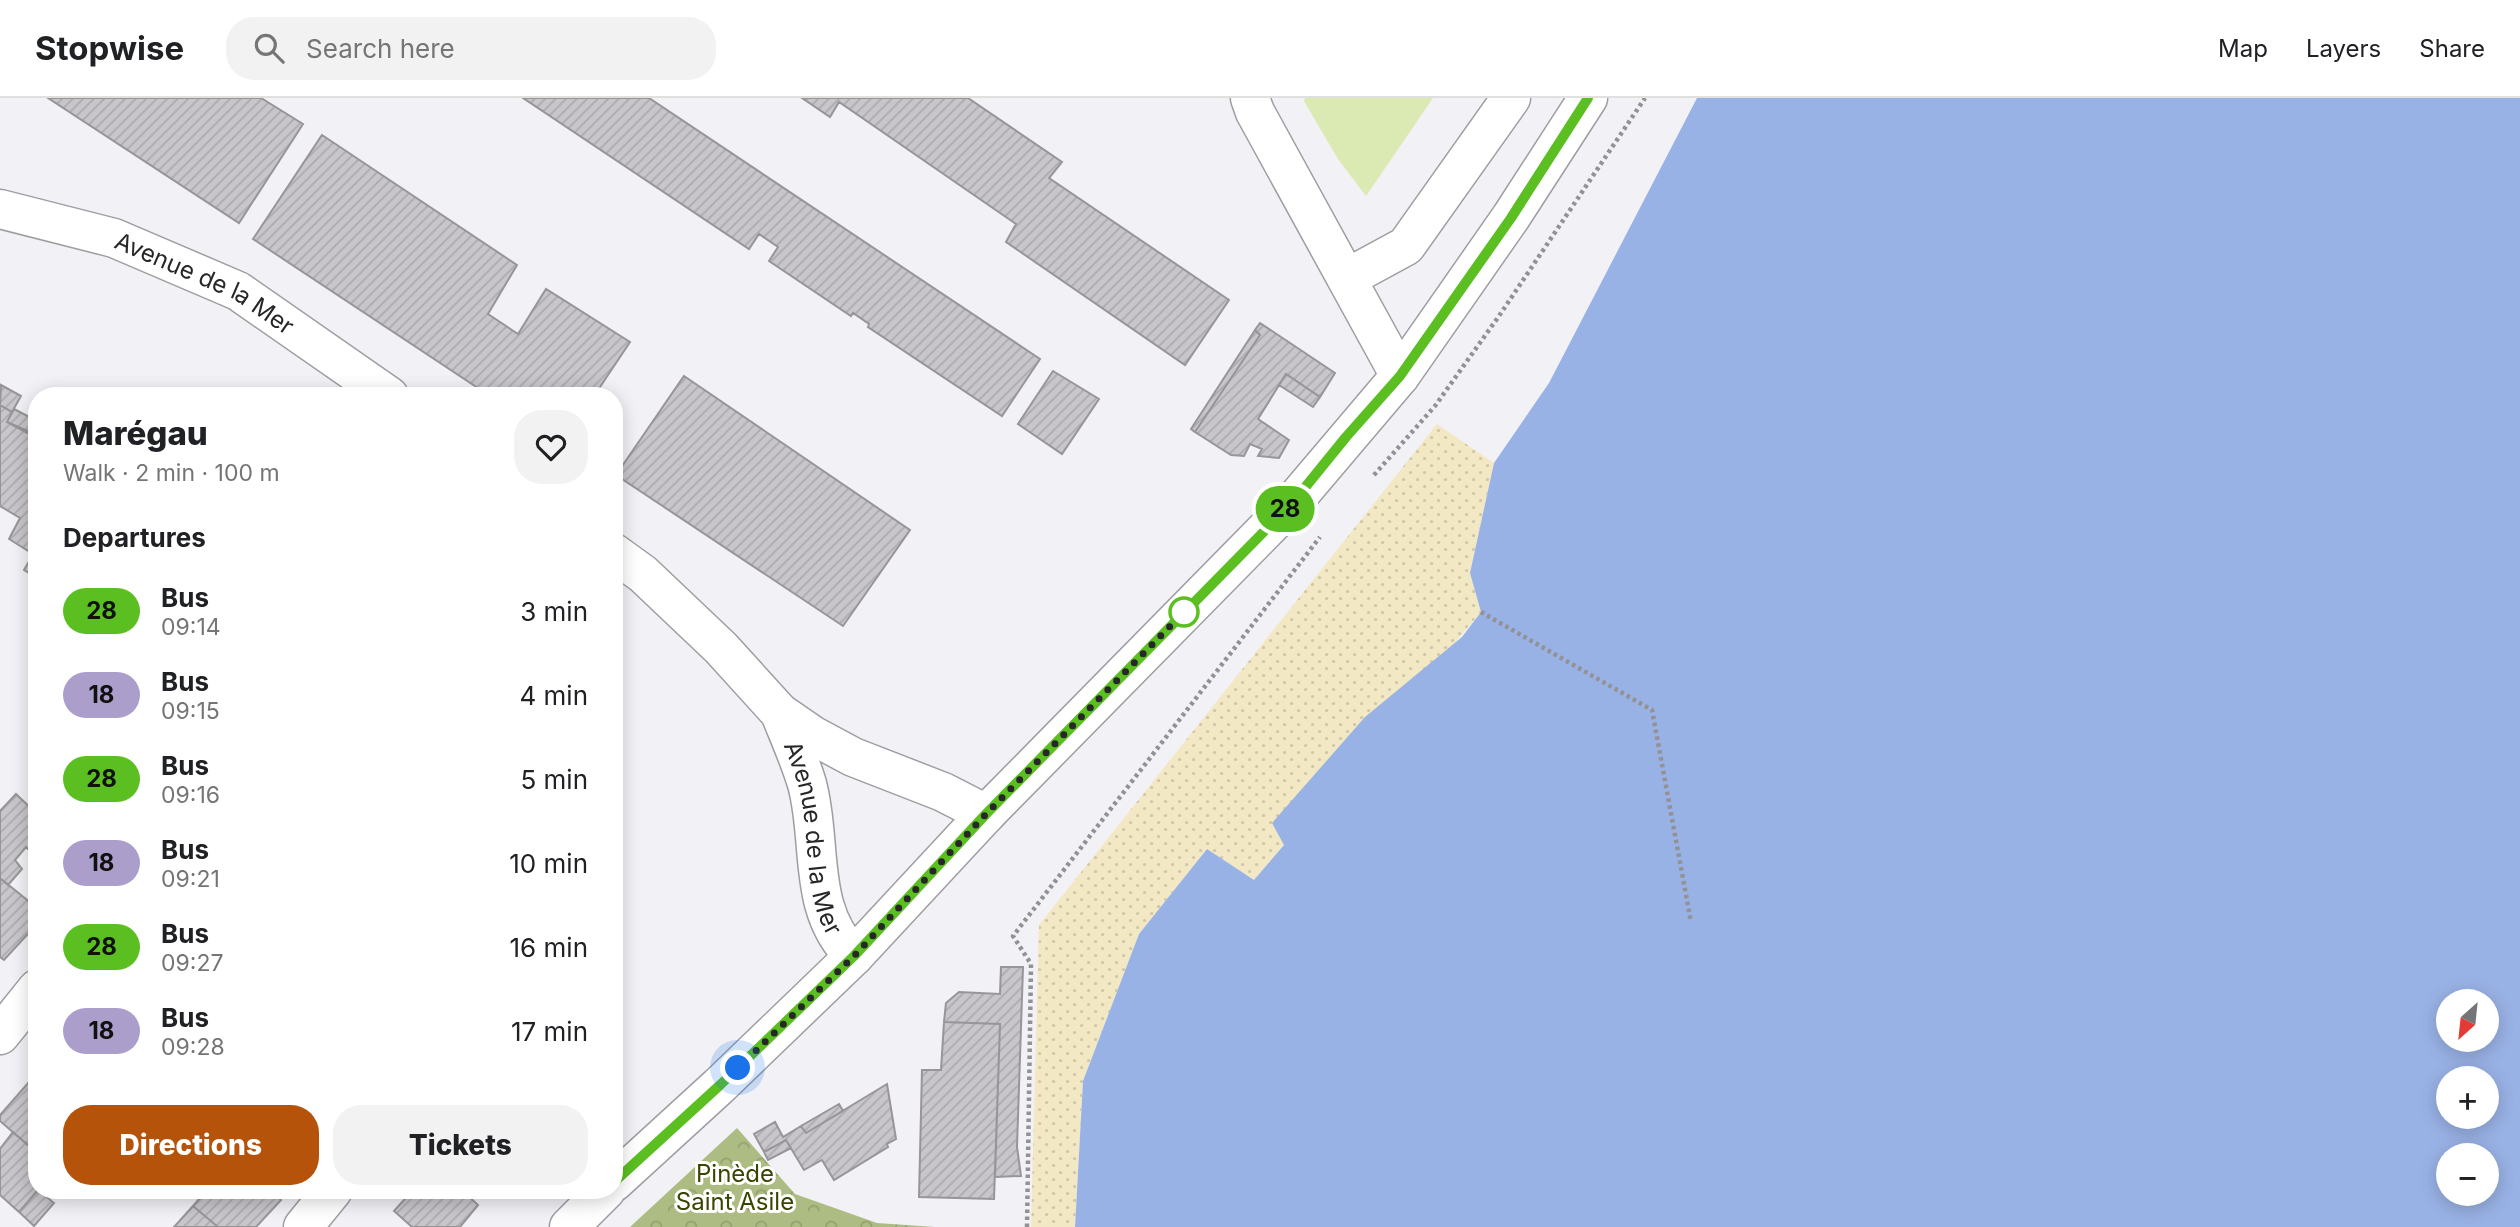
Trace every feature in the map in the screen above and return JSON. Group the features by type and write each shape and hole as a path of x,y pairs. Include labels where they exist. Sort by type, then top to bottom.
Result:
{"street":[{"path":"1250,98 1255,112 1400,376"},
{"path":"1347,278 1406,246 1511,98"},
{"path":"623,1174 854,956 986,814 1294,501 1400,376 1511,218 1588,98"},
{"name":"Avenue de la Mer","path":"0,209 114,238 238,291 376,387"},
{"name":"Avenue de la Mer","path":"623,560 643,574 721,648 780,713 812,735 853,757 943,792 986,814"},
{"name":"Avenue de la Mer","path":"780,713 807,785 824,908 842,944 854,956"},
{"path":"0,1035 28,1000"},
{"path":"303,1227 326,1199"},
{"path":"569,1227 597,1199"}],"path":[{"path":"1372,478 1435,406 1499,316 1645,98"},
{"path":"1027,1227 1031,964 1013,936 1327,529"},
{"path":"1481,612 1651,710 1691,922"}],"green space":[{"path":"1305,98 1433,98 1366,196 1338,159 1304,101"},
{"name":"Pinède Saint Asile","path":"737,1128 795,1194 877,1223 935,1227 630,1227"}],"sand":[{"path":"1437,424 1494,463 1470,572 1481,612 1254,880 1207,849 1139,934 1083,1081 1075,1227 1031,1227 1039,925"}],"water":[{"path":"1697,98 2520,98 2520,1227 1075,1227 1083,1081 1139,934 1207,849 1254,880 1284,845 1272,823 1365,717 1462,637 1481,612 1470,573 1494,463 1549,383"}],"building":[{"path":"48,98 261,98 303,124 239,223"},
{"path":"523,98 649,98 1040,359 1002,416 868,327 869,324 853,313 851,316 769,261 778,247 759,234 749,249"},
{"path":"802,98 968,98 1062,162 1049,178 1229,300 1185,365 1006,242 1016,224 839,102 830,117"},
{"path":"322,135 517,265 488,314 518,334 546,289 630,342 600,387 476,387 253,239"},
{"path":"1260,323 1335,373 1320,397 1286,374 1258,419 1289,440 1279,458 1258,456 1262,449 1250,444 1244,456 1231,455 1195,432 1260,335 1255,330"},
{"path":"1255,330 1260,335 1195,432 1191,429"},
{"path":"1053,371 1099,399 1062,454 1018,424"},
{"path":"1286,374 1320,397 1313,407 1279,385"},
{"path":"684,376 910,530 843,626 623,480 623,465"},
{"path":"1,385 21,396 12,412 0,405"},
{"path":"0,405 12,412 7,422 28,431 28,551 9,539 20,518 0,506"},
{"path":"14,409 28,416 28,433 7,422"},
{"path":"16,794 28,805 28,849 26,847 15,860 22,869 8,885 0,878 0,811"},
{"path":"0,878 28,901 28,934 4,960 0,957"},
{"path":"1001,967 1023,967 1017,1147 1021,1176 995,1177 1000,1024 944,1022 946,1003 959,992 1000,994"},
{"path":"944,1022 1000,1024 994,1199 919,1197 922,1070 941,1070"},
{"path":"28,1083 28,1145 0,1121 0,1115"},
{"path":"887,1084 896,1139 887,1144 888,1147 834,1180 822,1160 804,1170 786,1140 764,1152 754,1134 775,1122 783,1137 801,1126 806,1133"},
{"path":"839,1104 843,1111 806,1133 801,1126"},
{"path":"13,1132 28,1145 28,1199 30,1199 19,1212 0,1195 0,1149"},
{"path":"786,1140 791,1148 768,1160 764,1152"},
{"path":"30,1199 49,1199 54,1203 34,1226 19,1212"},
{"path":"199,1199 281,1200 256,1227 218,1227 193,1206"},
{"path":"405,1199 472,1199 478,1205 460,1227 412,1227 394,1211"},
{"path":"193,1206 218,1227 174,1227"}],"bus line":[{"name":"28","path":"623,1174 854,956 986,814 1294,501 1400,376 1511,218 1588,98"}],"route":[{"path":"738,1068 854,956 986,814 1184,612"}]}
